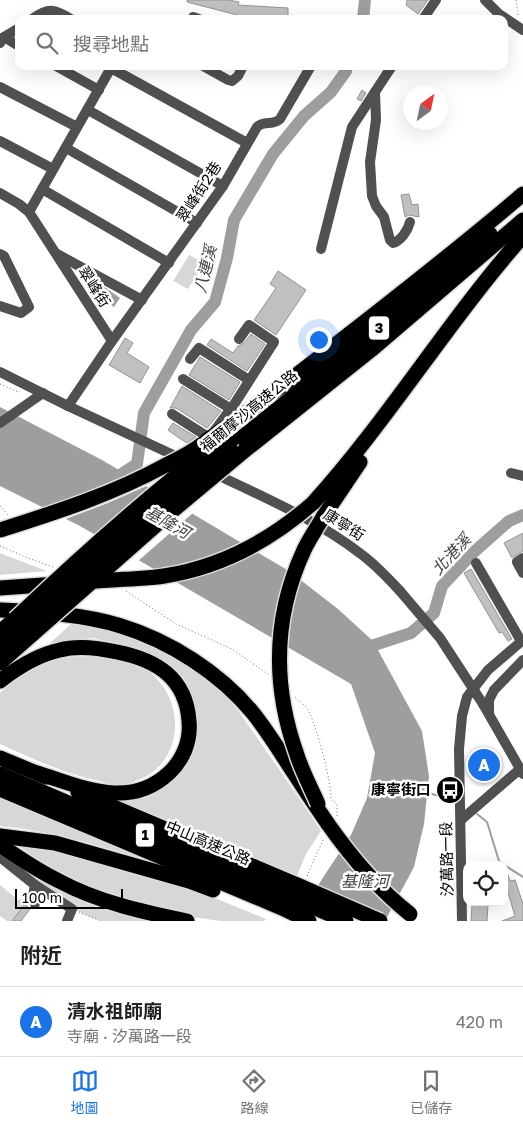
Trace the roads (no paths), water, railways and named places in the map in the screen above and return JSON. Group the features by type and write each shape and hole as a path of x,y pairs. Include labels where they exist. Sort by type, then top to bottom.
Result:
{"highway":[{"path":"0,530 49,515 115,490 195,450 208,438 255,408 523,194"},
{"name":"福爾摩沙高速公路","path":"0,649 127,534 232,446 404,308 523,205"},
{"name":"福爾摩沙高速公路","path":"0,663 103,570 232,446 371,350 523,220"},
{"path":"0,588 163,576 196,569 226,559 257,544 298,516 313,503 341,472 405,389 492,270 523,236"},
{"path":"328,824 297,756 286,721 279,680 279,640 284,608 292,579 304,549 323,517 378,436 405,389"},
{"path":"0,632 60,577 197,459 232,446 241,424 255,408"},
{"path":"0,610 78,616 120,626 149,636 188,657 213,674 236,694 253,713 328,824 365,872 414,918"},
{"path":"0,681 20,666 37,657 61,649 83,647 134,656 158,666 173,679 184,694 190,728 188,743 175,767 161,780 152,785 136,791 114,793 81,787 37,773"},
{"path":"0,758 62,785 287,906"},
{"name":"中山高速公路","path":"0,774 287,906 309,921"},
{"name":"中山高速公路","path":"0,789 287,906 346,921"},
{"path":"3,839 55,843 170,876 237,899 380,921"},
{"path":"3,839 60,882 80,891 114,904 187,921"}],"street":[{"path":"426,15 436,0"},
{"path":"485,0 500,15"},
{"path":"38,15 50,10 64,15"},
{"path":"508,20 521,29"},
{"path":"2,40 15,31"},
{"path":"2,40 15,45"},
{"path":"63,70 99,90"},
{"path":"29,212 110,70"},
{"path":"117,70 247,143"},
{"path":"210,70 232,81 241,70"},
{"name":"翠峰街2巷","path":"112,341 223,186 259,125 273,123 280,119 309,70"},
{"path":"320,249 352,127 389,70"},
{"path":"0,87 77,127"},
{"path":"375,92 376,120 370,162 372,196 384,217 390,240 393,243 397,242 402,236 410,222"},
{"path":"88,110 223,186"},
{"path":"0,141 53,169"},
{"path":"66,148 197,223"},
{"path":"42,189 169,263"},
{"name":"翠峰街","path":"0,193 29,212 112,341"},
{"path":"55,253 142,300"},
{"path":"0,254 4,256 29,307 22,312 0,306"},
{"path":"178,457 208,438 218,428 274,342 249,325 239,339"},
{"path":"68,406 112,341"},
{"path":"190,359 199,348 249,380"},
{"name":"康寧街","path":"0,372 286,509 329,533 360,554 400,591 440,638 490,714 521,772 462,819"},
{"path":"183,379 230,409"},
{"path":"0,423 43,393"},
{"path":"172,414 208,438"},
{"path":"511,473 523,476"},
{"path":"523,558 517,562 523,573"},
{"path":"476,563 522,641"},
{"name":"汐萬路一段","path":"462,921 462,819 459,749 462,716 467,697 488,670 522,641"},
{"path":"494,690 495,682 503,671 523,653"},
{"path":"490,714 489,700 494,690 523,660"},
{"path":"0,857 34,885 72,909 67,921"},
{"path":"34,885 32,896 35,904"}],"water":[{"path":"93,279 99,285 93,291 87,285"},
{"path":"102,285 120,298 114,307 96,294"},
{"name":"基隆河","path":"0,407 102,460 289,571 338,609 373,641 422,731 429,776 424,824 414,867 385,921 309,899 351,835 367,798 375,753 351,684 80,526 0,486"}],"waterway":[{"name":"八連溪","path":"363,15 365,0"},
{"name":"八連溪","path":"109,482 137,464 144,413 191,330 215,302 227,258 234,220 273,154 304,116 331,92 346,70"},
{"name":"北港溪","path":"362,649 411,633 434,613 442,586 475,551 509,521 523,515"},
{"path":"426,792 454,801"},
{"path":"477,814 487,822 499,861"},
{"path":"508,868 523,877"}],"place":[{"name":"清水祖師廟","path":"484,765"},
{"name":"康寧街口","path":"450,790"}]}
